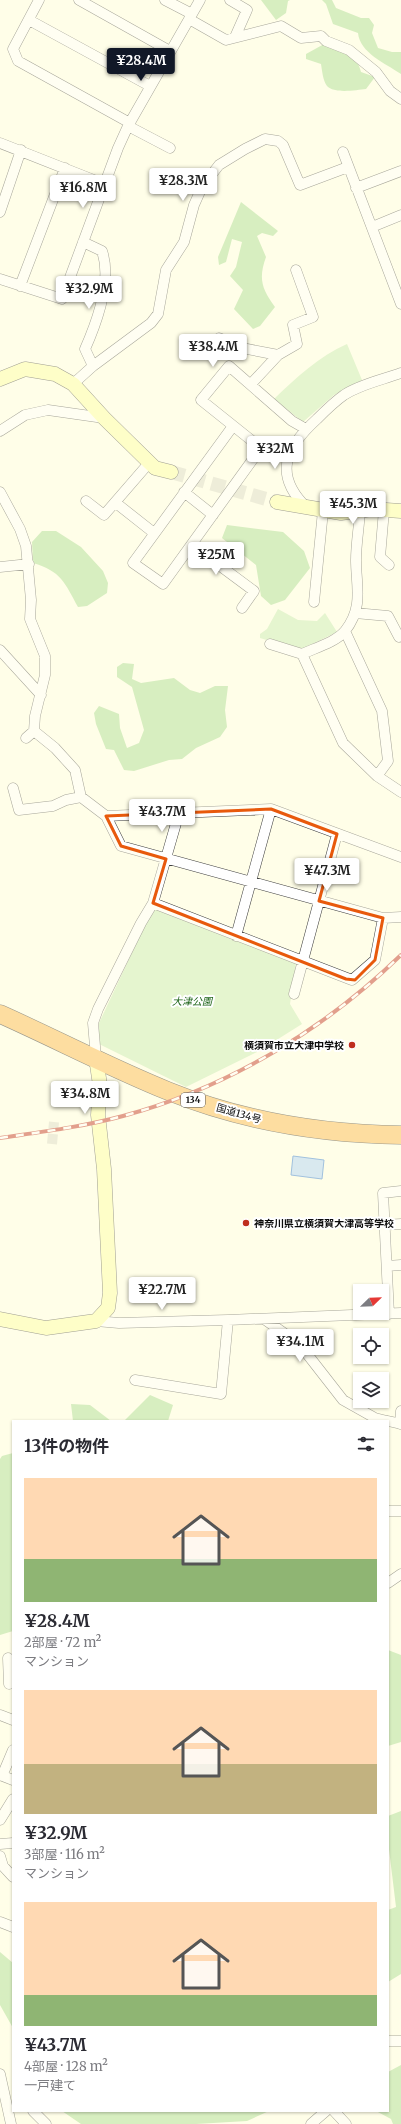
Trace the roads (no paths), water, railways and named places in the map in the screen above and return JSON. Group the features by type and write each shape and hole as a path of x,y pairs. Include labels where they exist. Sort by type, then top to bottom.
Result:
{"highway":[{"name":"国道134号","path":"0,1014 97,1063 164,1100 267,1131 308,1138 401,1144"},
{"name":"国道134号","path":"0,1024 168,1091 231,1112 270,1122 349,1134 401,1135"}],"street":[{"path":"39,0 13,49 18,61 170,148"},
{"path":"79,0 170,51"},
{"path":"165,0 222,39 281,26 301,38 321,36 326,41 349,50 376,72 390,91 401,99"},
{"path":"0,278 62,299 104,184 129,124 200,0"},
{"path":"230,0 248,10 235,37"},
{"path":"29,20 150,86"},
{"path":"73,384 93,366 151,323 158,314 166,270 184,242 194,206 202,187 219,166 265,138 278,141 282,145 300,185 348,167"},
{"path":"0,143 104,184"},
{"path":"0,212 21,150"},
{"path":"343,152 401,304"},
{"path":"20,286 65,168"},
{"path":"356,188 401,171"},
{"path":"372,227 401,215"},
{"path":"83,242 102,251 105,259 99,315 84,349 93,366"},
{"path":"251,384 278,355 297,344 293,325 313,317 296,270"},
{"path":"219,338 242,348 278,355"},
{"path":"233,426 133,563 163,584 261,448 201,400 229,366 292,421 306,429"},
{"path":"0,379 25,369 55,374 73,384 104,418 149,463 155,468 171,472"},
{"path":"308,509 296,496 287,481 286,468 290,450 306,429 345,395 366,385 401,373"},
{"path":"0,431 25,415 48,410 104,418"},
{"path":"86,501 104,515 116,503 149,463"},
{"path":"0,492 20,529 26,546 29,564 30,619 45,656 45,675 35,716 34,731 26,738"},
{"path":"184,492 213,515"},
{"path":"277,502 341,514 360,511 401,511"},
{"path":"116,503 154,533"},
{"path":"384,510 380,557 389,565"},
{"path":"314,602 323,511"},
{"path":"270,644 302,654 338,637 345,631 355,613 359,589 356,561 360,511"},
{"path":"192,545 254,591 242,608"},
{"path":"0,566 29,564"},
{"path":"355,613 388,616 397,638"},
{"path":"345,631 382,711 388,761 377,776"},
{"path":"0,650 40,694"},
{"path":"302,654 343,743 377,776 401,792"},
{"path":"34,731 56,748 75,770 81,797 106,816 121,846 383,918 401,917"},
{"path":"13,788 19,810 52,806 66,800 81,797"},
{"path":"106,816 271,809 401,857"},
{"path":"236,936 271,809"},
{"path":"96,1321 108,1308 110,1293 102,1150 99,1131 94,1023 98,1009 140,923 153,903 179,813"},
{"path":"294,994 337,834"},
{"path":"153,903 346,979 355,980 375,960 383,918"},
{"path":"387,1284 383,1193 401,1192"},
{"path":"384,1225 401,1224"},
{"path":"386,1266 401,1265"},
{"path":"389,1314 401,1313"},
{"path":"0,1319 46,1328 96,1321 119,1323 353,1315"},
{"path":"264,1319 304,1350 343,1400 375,1418 384,1420"},
{"path":"135,1380 220,1394 228,1320"},
{"path":"389,1421 400,1424 401,1411"},
{"path":"389,1511 401,1511"},
{"path":"389,1582 401,1574"},
{"path":"7,1657 7,1684"},
{"path":"0,1714 12,1720"},
{"path":"12,1752 1,1775 12,1780"},
{"path":"0,1820 12,1801"},
{"path":"0,1846 12,1844"},
{"path":"0,1856 3,1866 12,1875"},
{"path":"0,1922 12,1927"},
{"path":"389,2041 401,2041"},
{"path":"0,2074 7,2113 11,2124"},
{"path":"33,2112 46,2124"},
{"path":"311,2124 325,2112"},
{"path":"335,2112 346,2124"}],"water":[{"path":"293,1156 324,1160 322,1179 291,1175"}],"tunnel":[{"path":"171,472 277,502"},
{"path":"52,1144 54,1122"}],"railway":[{"path":"0,1138 62,1129 108,1120 162,1104 199,1090 236,1073 307,1032 340,1008 401,955"}],"place":[{"name":"横須賀市立大津中学校","path":"352,1045"},
{"name":"神奈川県立横須賀大津高等学校","path":"246,1223"}],"park label":[{"name":"大津公園","path":"192,1001"}]}
